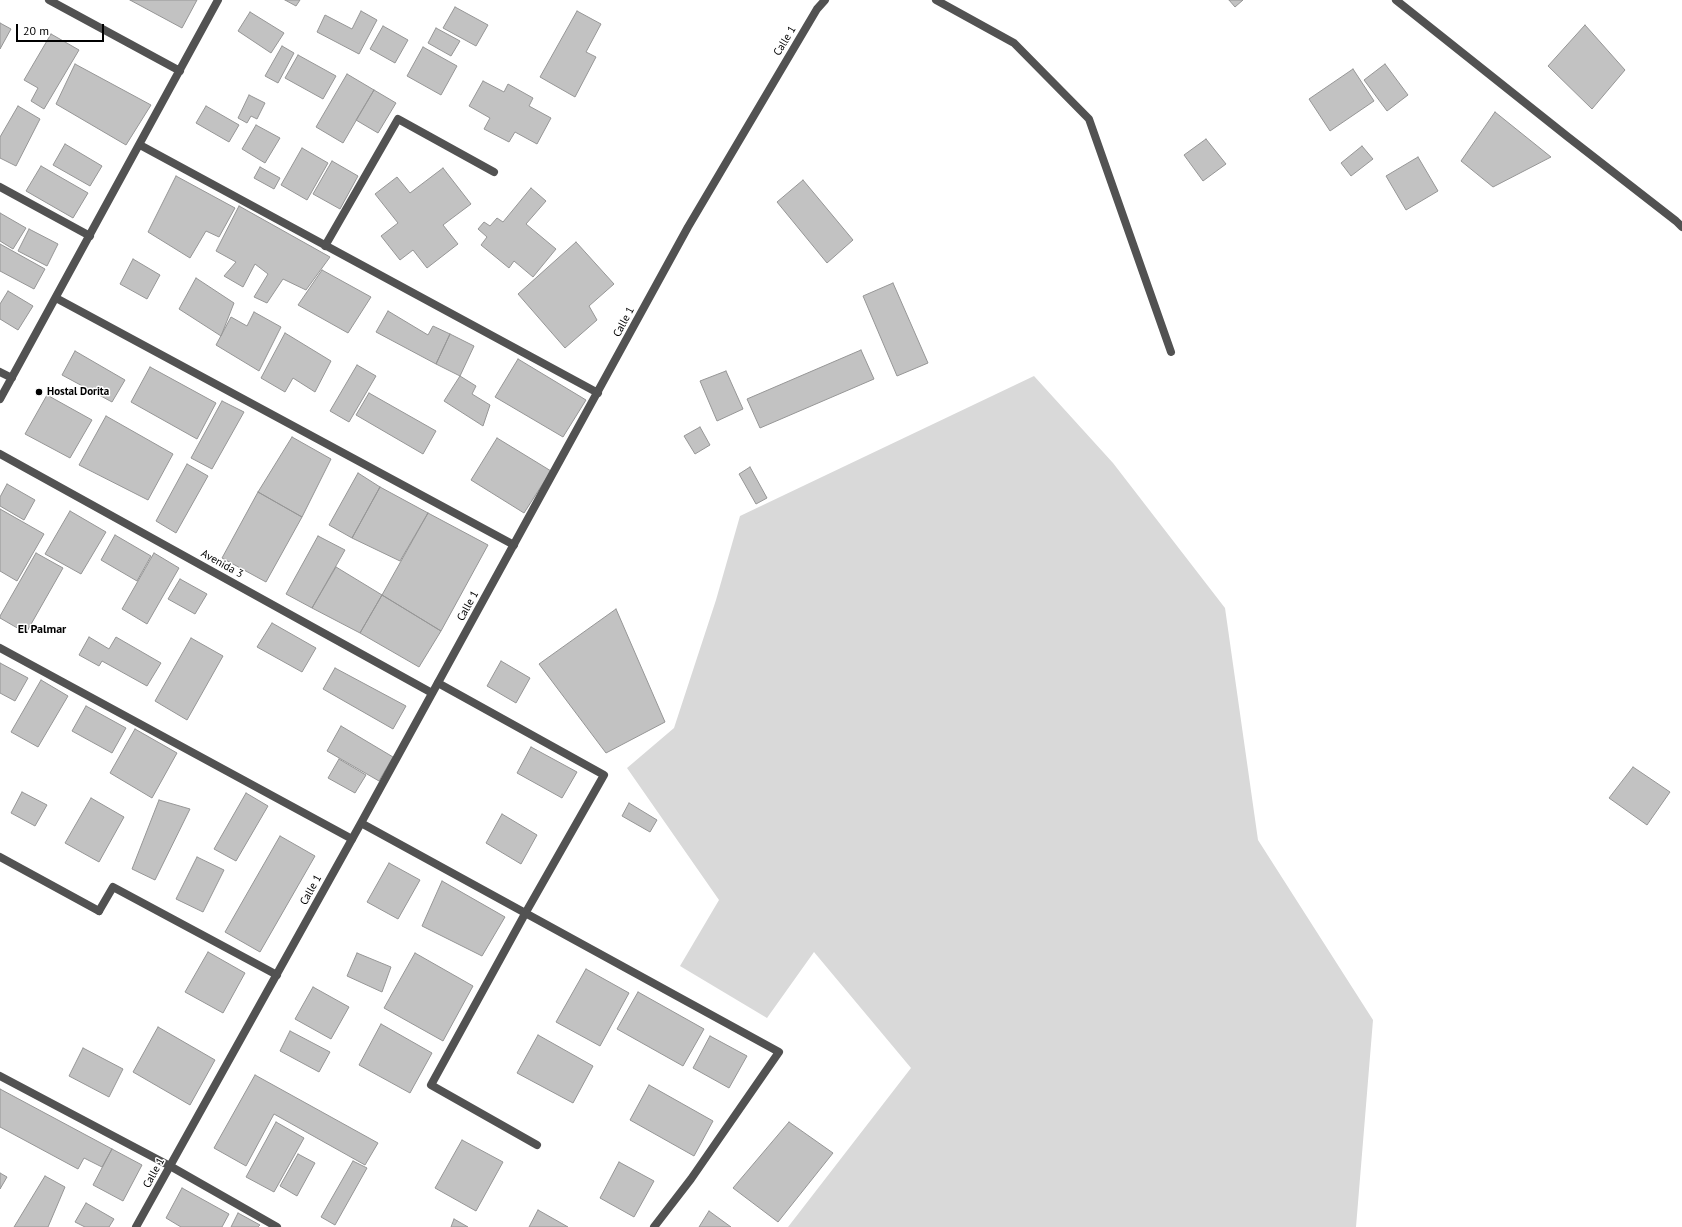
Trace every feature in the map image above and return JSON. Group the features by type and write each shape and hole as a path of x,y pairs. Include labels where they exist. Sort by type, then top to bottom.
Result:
{"street":[{"path":"49,0 180,71"},
{"path":"0,399 218,0"},
{"name":"Calle 1","path":"136,1227 361,823 688,227 817,8 825,0"},
{"path":"936,0 1014,43 1089,119 1171,352"},
{"path":"1396,0 1682,227"},
{"path":"325,246 398,119 494,172"},
{"path":"140,145 598,393"},
{"path":"0,187 90,236"},
{"path":"56,298 514,545"},
{"path":"0,372 12,378"},
{"name":"Avenida 3","path":"0,454 432,693"},
{"path":"0,648 352,839"},
{"path":"438,683 604,775 526,912 431,1085 537,1145"},
{"path":"361,823 526,912 779,1052 691,1179 654,1227"},
{"path":"0,857 99,911 113,887 276,975"},
{"path":"0,1076 170,1166 277,1227"}],"shaded area":[{"path":"1034,376 1113,463 1225,608 1258,840 1373,1020 1356,1227 788,1227 911,1068 814,952 767,1018 680,966 719,900 627,768 674,728 716,600 740,516"}],"building":[{"path":"130,0 197,0 182,28"},
{"path":"285,0 300,0 296,6"},
{"path":"1229,0 1243,0 1235,7"},
{"path":"455,7 488,25 476,46 443,28"},
{"path":"361,11 377,20 359,54 317,32 325,15 352,29"},
{"path":"577,11 601,24 586,52 596,57 575,97 540,77"},
{"path":"250,12 284,33 271,53 238,31"},
{"path":"0,23 11,29 0,49"},
{"path":"1585,25 1625,70 1592,109 1548,66"},
{"path":"383,26 408,40 395,63 370,49"},
{"path":"436,28 460,41 451,56 428,43"},
{"path":"51,34 79,50 44,109 31,101 38,88 24,80"},
{"path":"282,46 294,53 278,83 265,76"},
{"path":"423,47 457,66 441,95 407,76"},
{"path":"298,55 336,76 323,99 285,78"},
{"path":"75,64 151,105 126,145 56,104"},
{"path":"1385,64 1408,95 1387,111 1364,80"},
{"path":"1353,69 1374,101 1330,131 1309,99"},
{"path":"347,74 374,90 343,143 316,127"},
{"path":"483,81 504,92 508,84 533,98 529,106 551,118 537,144 515,132 509,142 484,129 490,118 469,106"},
{"path":"374,90 396,103 378,133 356,120"},
{"path":"249,95 265,103 257,119 251,116 247,123 238,118"},
{"path":"18,106 40,119 16,166 0,158 0,137"},
{"path":"206,106 239,125 229,142 196,123"},
{"path":"1495,112 1551,157 1493,187 1461,161"},
{"path":"256,125 280,138 265,163 242,149"},
{"path":"1206,139 1226,164 1203,181 1184,155"},
{"path":"65,144 102,166 90,186 53,165"},
{"path":"1362,146 1373,159 1351,176 1341,163"},
{"path":"302,148 328,163 307,200 281,185"},
{"path":"1418,157 1438,191 1406,210 1386,176"},
{"path":"332,161 358,176 340,209 313,194"},
{"path":"41,166 88,193 73,218 26,191"},
{"path":"260,167 280,178 274,189 254,178"},
{"path":"443,168 471,204 443,225 458,244 427,268 413,250 400,260 381,236 398,223 375,194 397,177 410,193"},
{"path":"176,176 235,208 219,237 206,231 190,258 148,232"},
{"path":"803,180 853,240 827,263 777,202"},
{"path":"531,188 546,201 526,224 556,249 533,277 514,261 509,268 481,245 487,237 478,229 484,222 490,226 497,218 503,222"},
{"path":"239,206 330,257 306,290 283,279 267,303 254,297 268,274 255,264 243,287 224,276 236,262 216,251"},
{"path":"0,213 26,228 13,249 0,241"},
{"path":"29,229 58,244 47,266 18,251"},
{"path":"576,242 614,284 589,306 597,320 565,348 518,294"},
{"path":"0,244 45,269 34,289 0,271"},
{"path":"133,259 160,275 147,299 120,284"},
{"path":"322,270 371,297 348,333 298,305"},
{"path":"196,278 234,303 221,336 179,309"},
{"path":"893,283 928,363 897,376 863,296"},
{"path":"8,291 33,306 18,330 0,319 0,304"},
{"path":"388,311 428,335 433,326 450,334 436,364 376,332"},
{"path":"254,312 281,327 259,371 216,345 231,317 247,326"},
{"path":"285,333 331,361 315,392 293,378 285,392 261,378"},
{"path":"450,334 474,346 460,376 436,364"},
{"path":"861,350 874,379 760,428 747,399"},
{"path":"75,351 125,380 112,402 62,375"},
{"path":"518,359 586,400 563,437 495,397"},
{"path":"357,365 376,376 349,422 330,411"},
{"path":"150,367 216,403 197,439 131,402"},
{"path":"726,371 743,409 717,421 700,381"},
{"path":"460,376 476,386 472,394 490,405 483,426 444,401"},
{"path":"369,393 436,431 423,454 356,415"},
{"path":"47,395 92,420 70,458 25,434"},
{"path":"222,401 244,412 212,469 191,458"},
{"path":"106,416 173,454 148,500 79,465"},
{"path":"700,427 710,445 695,454 684,436"},
{"path":"292,437 331,459 302,517 258,492"},
{"path":"497,438 551,471 524,513 471,480"},
{"path":"187,464 208,476 176,533 156,521"},
{"path":"750,467 767,498 756,504 739,474"},
{"path":"358,473 380,487 352,538 329,525"},
{"path":"7,484 35,500 24,520 0,506 0,497"},
{"path":"380,487 428,513 400,561 352,538"},
{"path":"258,492 302,517 266,582 222,558"},
{"path":"0,509 44,534 17,581 0,571"},
{"path":"70,511 106,532 81,574 45,554"},
{"path":"428,513 488,545 441,631 382,595"},
{"path":"115,535 151,556 137,581 101,560"},
{"path":"318,536 345,550 312,608 286,594"},
{"path":"36,553 63,568 26,633 0,618 0,616"},
{"path":"154,553 179,568 147,624 122,609"},
{"path":"336,567 382,595 360,633 312,608"},
{"path":"180,579 207,594 195,614 168,599"},
{"path":"382,595 441,631 419,667 360,633"},
{"path":"616,609 665,722 606,753 539,664"},
{"path":"272,623 316,648 302,672 257,647"},
{"path":"89,637 109,649 116,637 161,663 147,686 102,661 99,666 79,655"},
{"path":"191,638 223,656 187,720 155,701"},
{"path":"501,661 530,678 516,703 487,686"},
{"path":"0,663 28,678 15,701 0,693"},
{"path":"335,668 406,706 393,729 323,689"},
{"path":"41,680 68,696 38,747 11,732"},
{"path":"86,706 126,728 112,753 72,731"},
{"path":"341,726 393,757 379,781 327,751"},
{"path":"135,729 177,753 152,798 110,773"},
{"path":"531,747 577,772 562,798 517,773"},
{"path":"339,759 366,775 355,793 328,778"},
{"path":"1633,767 1670,792 1647,825 1609,798"},
{"path":"22,792 47,805 35,826 11,813"},
{"path":"246,793 268,806 236,861 214,849"},
{"path":"91,798 124,817 99,862 65,843"},
{"path":"159,800 190,809 155,880 132,869"},
{"path":"629,803 657,820 650,832 622,816"},
{"path":"502,814 537,835 521,864 486,843"},
{"path":"280,836 315,856 260,952 225,932"},
{"path":"197,857 224,870 203,912 176,899"},
{"path":"389,863 420,880 398,919 367,902"},
{"path":"442,881 505,917 482,956 422,926"},
{"path":"208,952 245,973 223,1013 185,992"},
{"path":"357,953 391,967 382,992 347,976"},
{"path":"415,953 473,986 443,1041 384,1008"},
{"path":"586,969 629,993 600,1046 556,1022"},
{"path":"313,987 349,1007 331,1039 295,1019"},
{"path":"638,992 704,1029 683,1066 617,1029"},
{"path":"381,1024 432,1053 410,1093 359,1065"},
{"path":"158,1027 215,1060 190,1105 133,1072"},
{"path":"290,1031 330,1052 319,1072 280,1051"},
{"path":"538,1035 593,1066 573,1103 517,1073"},
{"path":"710,1036 747,1056 729,1088 693,1068"},
{"path":"83,1048 123,1069 109,1097 69,1076"},
{"path":"255,1075 378,1143 365,1165 274,1114 246,1166 214,1148"},
{"path":"649,1085 713,1121 694,1156 630,1120"},
{"path":"0,1089 112,1149 102,1167 84,1158 78,1169 0,1127"},
{"path":"276,1122 304,1138 274,1192 246,1177"},
{"path":"789,1122 833,1153 778,1222 733,1188"},
{"path":"462,1140 503,1162 476,1211 435,1188"},
{"path":"112,1149 142,1165 123,1201 93,1185"},
{"path":"298,1154 315,1163 297,1196 280,1186"},
{"path":"353,1161 367,1168 335,1225 321,1217"},
{"path":"619,1162 654,1181 634,1217 600,1198"},
{"path":"0,1173 7,1177 0,1189"},
{"path":"45,1176 65,1187 48,1227 14,1227"},
{"path":"182,1188 229,1214 222,1227 181,1227 166,1218"},
{"path":"86,1203 114,1219 109,1227 85,1227 75,1222"},
{"path":"538,1210 568,1227 529,1227"},
{"path":"709,1211 731,1227 699,1227"},
{"path":"238,1213 260,1225 258,1227 231,1227"},
{"path":"454,1219 468,1227 451,1227"}],"place":[{"name":"Hostal Dorita","path":"39,392"}],"district":[{"name":"El Palmar","path":"42,630"}]}
